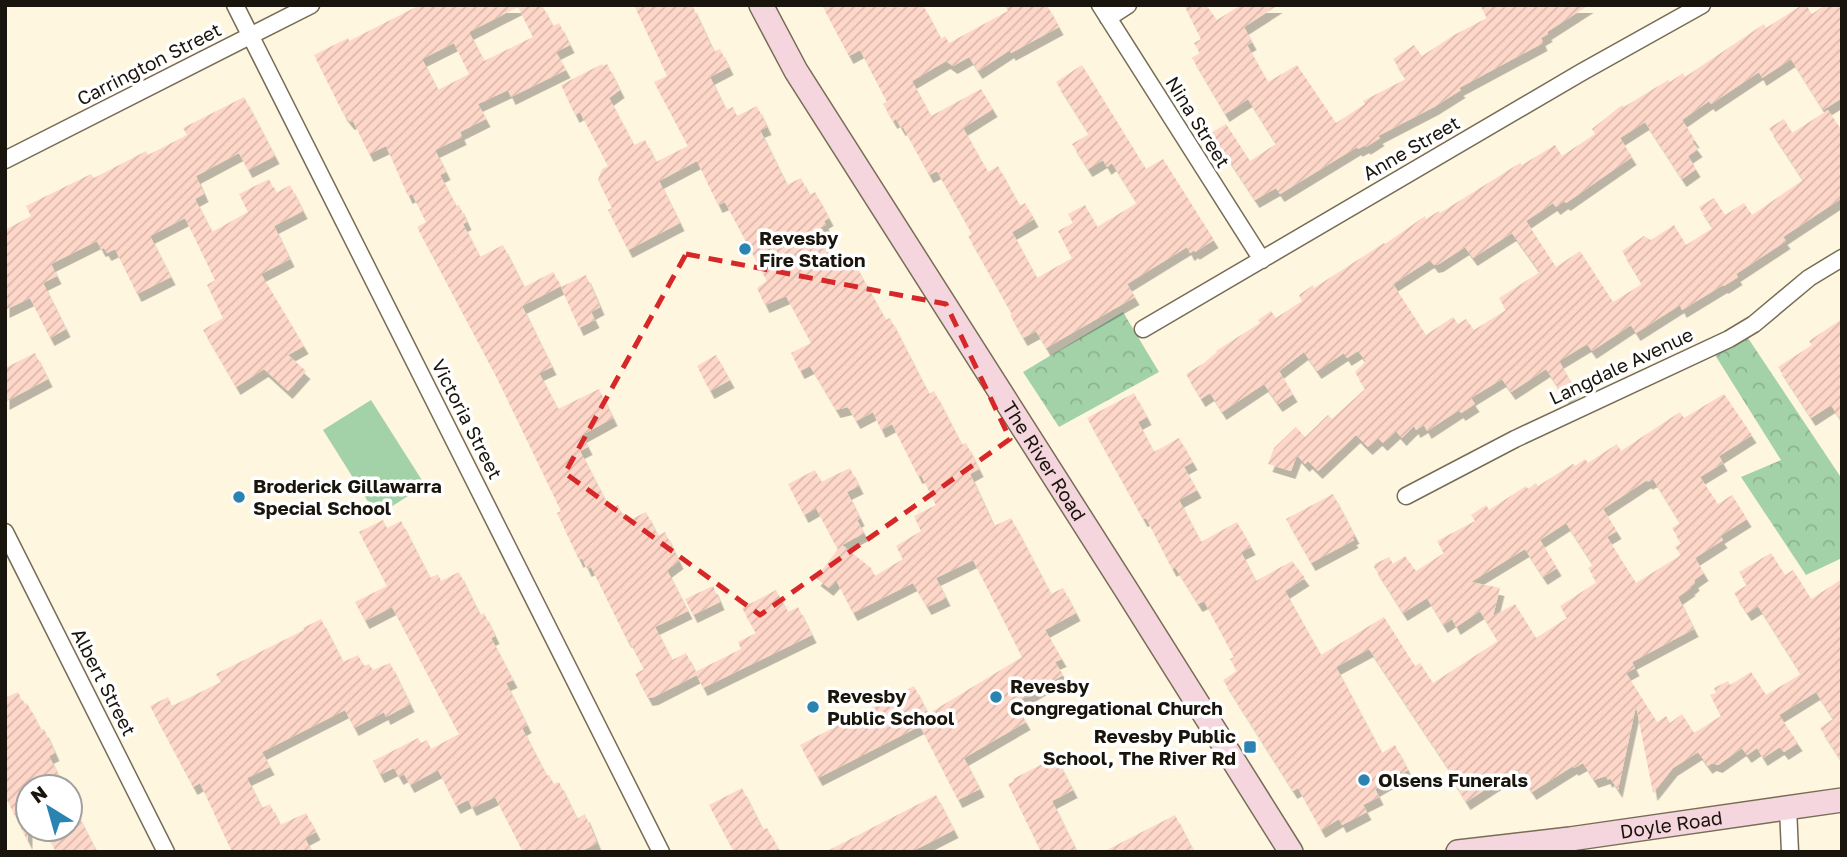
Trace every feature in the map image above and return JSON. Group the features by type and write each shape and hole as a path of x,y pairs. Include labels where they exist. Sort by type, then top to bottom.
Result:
{"main road":[{"name":"The River Road","path":"746,5 796,71 1291,852"},
{"name":"The River Road","path":"761,5 796,71"},
{"name":"Doyle Road","path":"1458,852 1842,800"}],"street":[{"name":"Victoria Street","path":"235,5 661,852"},
{"name":"Carrington Street","path":"5,160 311,5"},
{"path":"1104,12 1128,5"},
{"name":"Anne Street","path":"1143,329 1582,72 1702,5"},
{"name":"Nina Street","path":"1104,12 1262,260"},
{"name":"Langdale Avenue","path":"1406,496 1515,439 1729,340 1754,324 1809,278 1842,258"},
{"name":"Albert Street","path":"5,532 166,852"},
{"path":"1788,808 1790,852"}],"highlighted area":[{"path":"686,254 946,304 1010,439 760,615 565,473"}],"green space":[{"path":"1123,312 1159,372 1059,427 1023,372"},
{"path":"1748,338 1842,479 1842,558 1806,575 1741,477 1781,460 1715,355"},
{"path":"371,400 425,485 377,516 323,430"}],"building":[{"path":"420,5 542,5 553,26 559,23 570,45 556,52 566,70 511,97 508,90 478,104 486,119 460,132 462,137 435,150 446,172 440,175 456,206 459,205 467,222 463,224 480,257 503,245 524,287 553,272 561,286 522,306 552,367 539,373 558,409 599,389 613,418 582,435 588,447 580,451 610,509 618,505 626,522 646,512 658,536 665,532 679,561 667,570 688,611 655,627 672,660 686,653 697,675 654,697 648,698 635,674 644,669 591,567 587,569 582,558 579,560 557,513 561,511 496,376 417,227 426,222 412,194 408,196 386,146 369,154 353,121 350,122 343,113 314,55 348,38 349,41","holes":["518,7 533,37 484,61 469,32","454,43 469,74 438,90 422,59"]},
{"path":"634,5 692,5 714,52 720,49 729,67 710,77 726,110 733,107 737,116 757,106 767,127 760,130 787,185 801,178 809,195 815,192 829,218 824,221 826,225 821,227 838,260 848,255 852,259 886,320 890,318 929,394 934,391 962,445 966,443 979,469 970,474 994,526 1011,518 1051,594 1063,588 1076,613 1045,630 1062,659 1055,662 1063,675 1015,703 1026,722 964,758 980,789 958,800 920,726 818,778 800,745 914,686 928,714 1022,657 973,560 936,578 946,598 927,607 913,583 853,613 836,580 829,588 816,578 841,545 837,548 816,508 804,515 788,484 815,470 821,482 850,468 859,486 847,492 864,533 842,545 871,568 875,576 903,559 896,546 921,531 914,516 936,505 892,424 881,430 873,412 856,421 848,407 836,410 810,366 800,371 791,353 811,343 786,296 765,305 757,288 767,281 725,202 718,205 697,161 659,181 680,223 628,250 608,210 612,208 598,180 602,169 608,166 580,112 575,115 561,85 607,64 620,90 609,98 634,145 645,140 656,162 688,146 654,82 667,76"},
{"path":"822,5 923,5 941,39 945,36 949,43 1008,11 1004,5 1047,5 1059,27 1011,53 1010,50 978,71 969,57 953,66 946,61 912,81 931,116 981,89 993,109 963,128 988,172 998,166 1020,206 1025,203 1034,219 1012,232 1037,278 1072,258 1058,231 1073,223 1068,214 1085,205 1097,227 1137,203 1112,163 1107,167 1103,160 1088,169 1072,144 1089,134 1056,82 1082,65 1146,169 1163,159 1214,240 1195,252 1194,250 1190,253 1187,247 1127,284 1135,297 1046,348 1036,331 1023,338 968,236 972,234 937,171 929,175 903,127 901,128 896,119 893,121 883,104 887,102 860,50 849,56"},
{"path":"1184,5 1206,5 1217,20 1241,5 1278,5 1244,27 1252,42 1247,45 1268,82 1297,65 1336,123 1365,104 1363,101 1406,79 1393,59 1414,45 1422,56 1487,18 1480,5 1589,5 1547,32 1548,34 1541,38 1543,43 1459,88 1461,90 1434,107 1378,136 1380,138 1366,147 1357,147 1280,194 1276,188 1255,200 1211,133 1226,124 1250,161 1276,144 1248,99 1225,114 1192,58 1200,53 1194,43 1201,39"},
{"path":"1802,5 1806,5 1812,14 1825,5 1842,5 1842,98 1823,110 1791,59 1762,78 1759,72 1682,120 1698,149 1688,156 1696,169 1682,179 1645,122 1620,138 1632,157 1566,203 1564,201 1556,207 1553,203 1526,221 1556,267 1580,251 1613,302 1642,284 1622,251 1644,236 1651,240 1674,225 1686,245 1713,228 1699,207 1714,198 1725,215 1744,203 1752,215 1803,180 1769,128 1784,119 1792,133 1828,110 1842,131 1842,198 1783,237 1786,241 1736,274 1738,277 1724,286 1682,310 1680,305 1636,333 1631,325 1592,351 1587,344 1559,361 1575,389 1564,396 1546,369 1511,392 1502,379 1471,398 1475,404 1461,413 1459,410 1427,431 1424,425 1416,430 1414,426 1402,438 1396,431 1383,443 1378,438 1368,447 1356,435 1318,471 1308,461 1305,464 1297,455 1291,471 1268,464 1274,448 1296,427 1305,437 1328,415 1332,419 1365,389 1355,372 1366,361 1358,351 1347,358 1344,353 1317,371 1304,352 1279,371 1293,394 1278,404 1264,384 1222,412 1210,393 1201,399 1186,374 1260,323 1258,320 1271,311 1276,318 1302,301 1299,295 1313,285 1314,288 1425,216 1426,219 1439,211 1440,213 1520,163 1522,165 1555,145 1562,156 1595,134 1592,129 1622,105 1624,107 1683,73 1685,77 1764,24 1766,28","holes":["1512,233 1540,272 1499,298 1506,310 1474,330 1466,319 1458,324 1453,317 1426,335 1393,284 1430,260 1434,265 1439,264 1465,247 1473,258"]},
{"path":"244,97 275,156 248,170 239,153 196,176 204,194 195,199 212,232 248,212 239,194 269,179 276,193 290,185 303,211 274,226 290,259 261,274 304,346 288,355 306,371 288,391 264,369 236,387 203,330 223,318 207,285 215,280 185,218 150,236 171,277 137,294 115,249 107,253 97,241 51,264 57,276 43,283 66,329 50,338 30,298 5,310 5,230 31,216 26,206 91,174 94,178 146,151 148,155 187,135 183,128"},
{"path":"586,275 600,307 591,312 595,320 579,328 561,287"},
{"path":"1842,319 1842,422 1831,405 1811,418 1778,367 1812,345 1809,341"},
{"path":"35,353 48,379 5,402 5,368"},
{"path":"716,355 730,380 710,391 697,366"},
{"path":"1134,393 1147,417 1138,422 1154,452 1179,438 1193,462 1184,467 1197,490 1179,500 1201,542 1237,522 1251,547 1241,552 1256,581 1292,561 1305,578 1285,591 1321,655 1384,617 1415,666 1420,663 1433,683 1498,641 1480,611 1456,627 1452,619 1443,625 1427,598 1403,613 1374,567 1375,564 1389,557 1393,564 1405,556 1416,571 1444,553 1437,541 1475,521 1471,515 1486,505 1489,510 1526,486 1528,489 1536,483 1538,486 1585,459 1588,463 1617,444 1621,451 1680,412 1684,418 1724,394 1752,435 1719,456 1723,463 1700,477 1718,504 1732,495 1747,519 1720,536 1723,540 1695,558 1704,573 1694,580 1691,588 1678,597 1694,629 1632,662 1635,668 1626,673 1657,722 1666,716 1670,723 1682,714 1694,733 1721,716 1710,695 1716,693 1714,688 1728,681 1730,685 1751,672 1766,695 1801,674 1758,606 1747,613 1734,593 1747,585 1739,572 1771,553 1785,575 1793,570 1811,599 1842,579 1842,762 1820,728 1833,719 1816,692 1779,715 1798,743 1784,752 1780,747 1763,758 1757,748 1747,755 1742,748 1718,765 1712,763 1708,766 1698,752 1673,768 1653,793 1636,706 1618,790 1606,776 1594,780 1583,763 1574,768 1573,766 1532,792 1517,769 1466,802 1450,776 1452,774 1369,649 1336,667 1382,753 1395,745 1408,770 1375,789 1379,797 1363,805 1367,812 1342,825 1339,819 1321,830 1298,788 1293,791 1223,680 1237,671 1230,659 1234,657 1204,601 1198,604 1175,567 1172,569 1146,518 1143,519 1087,418","holes":["1653,479 1680,523 1672,528 1681,543 1675,547 1681,555 1636,583 1607,537 1617,531 1603,509 1647,480 1648,482","1566,523 1593,565 1588,568 1597,582 1560,606 1567,618 1536,638 1515,604 1493,616 1500,588 1471,582 1525,549 1543,577 1557,568 1540,540"]},
{"path":"1333,494 1355,536 1352,537 1354,540 1311,563 1286,519"},
{"path":"383,520 387,528 401,521 430,578 438,574 441,581 459,572 480,615 484,613 495,636 491,638 513,680 506,683 527,725 522,728 547,776 549,775 554,784 559,782 577,819 585,814 597,843 580,852 523,852 495,797 472,808 468,800 456,806 438,770 410,785 404,774 399,777 394,768 380,775 373,761 418,738 421,743 427,740 431,749 459,734 392,607 365,621 355,602 387,586 359,532"},
{"path":"713,586 720,602 693,615 685,599"},
{"path":"776,590 788,612 798,607 812,635 703,688 695,672 741,649 738,642 756,633 742,608"},
{"path":"321,619 343,662 358,655 364,666 369,664 373,670 390,663 410,704 386,717 384,712 354,728 345,710 262,752 270,767 247,778 262,808 270,804 280,825 306,813 316,832 305,838 312,852 232,852 200,783 193,787 150,706 168,697 172,706 221,682 216,674"},
{"path":"18,692 24,705 27,703 41,730 44,729 55,753 49,756 57,773 14,773 14,814 5,796 5,698"},
{"path":"1056,757 1073,790 1052,801 1077,852 1041,852 1008,784"},
{"path":"742,788 763,830 767,828 780,852 734,852 709,805"},
{"path":"936,795 954,830 911,852 825,852"},
{"path":"1175,815 1194,852 1103,852"},
{"path":"84,827 97,852 56,852 51,843 84,843"}],"place":[{"name":"Revesby Fire Station","path":"745,249"},
{"name":"Broderick Gillawarra Special School","path":"239,497"},
{"name":"Revesby Congregational Church","path":"996,697"},
{"name":"Revesby Public School","path":"813,707"},
{"name":"Revesby Public School, The River Rd","path":"1250,747"},
{"name":"Olsens Funerals","path":"1364,780"}]}
